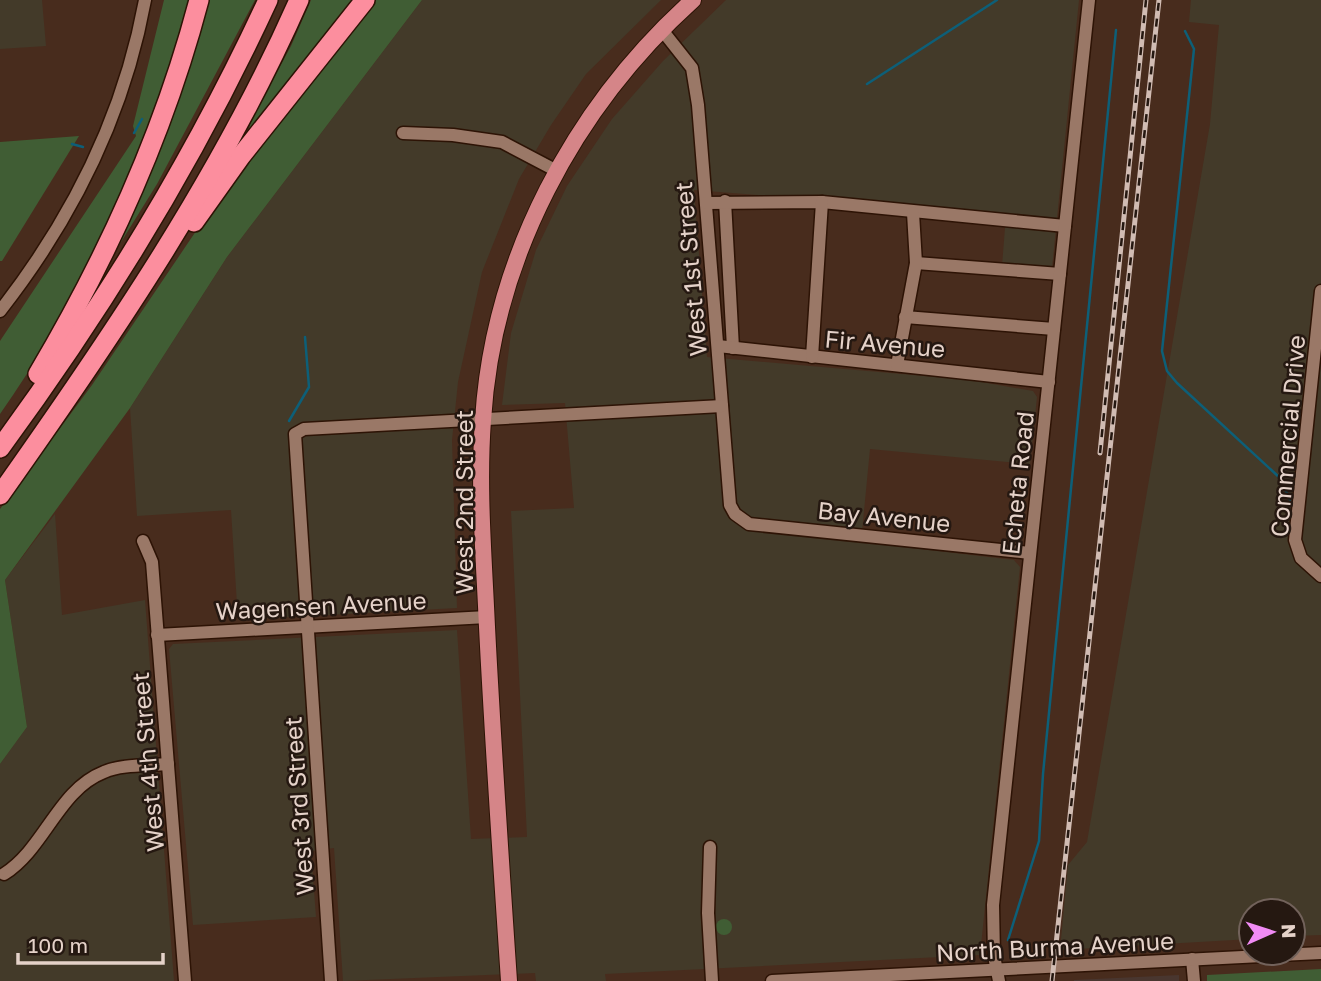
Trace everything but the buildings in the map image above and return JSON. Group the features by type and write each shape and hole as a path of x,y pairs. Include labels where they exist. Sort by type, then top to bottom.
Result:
{"highway":[{"path":"0,434 81,303 113,240 160,124 199,0"},
{"path":"0,448 85,328 178,174 245,50 268,0"},
{"path":"100,354 221,153 299,0"},
{"path":"0,495 240,156 365,0"}],"main road":[{"name":"West 2nd Street","path":"509,981 481,513 482,420 491,358 511,275 527,232 556,170 608,92 662,30 693,0"}],"street":[{"path":"0,311 67,211 103,145 129,74 145,0"},
{"name":"Echeta Road","path":"998,976 993,905 1088,0"},
{"name":"West 1st Street","path":"662,30 692,68 698,105 730,505 736,514"},
{"path":"404,134 453,135 502,142 556,170"},
{"path":"725,201 733,348"},
{"path":"706,202 822,202 1065,226"},
{"path":"812,357 822,202"},
{"path":"898,365 915,262 913,213"},
{"path":"915,262 1060,274"},
{"name":"Commercial Drive","path":"1321,291 1315,412 1295,540 1301,558 1321,576"},
{"path":"905,317 1054,329"},
{"name":"Fir Avenue","path":"718,346 1049,382"},
{"path":"482,420 722,406"},
{"name":"West 3rd Street","path":"331,981 295,434 304,429 482,420"},
{"name":"Bay Avenue","path":"736,514 749,524 1030,553"},
{"name":"West 4th Street","path":"143,541 152,562 185,981"},
{"name":"Wagensen Avenue","path":"157,635 487,617"},
{"path":"4,874 23,862 76,789 88,779 106,770 168,765"},
{"path":"709,847 708,913 712,981"},
{"name":"North Burma Avenue","path":"772,981 998,976 1192,959 1321,953"},
{"path":"1192,959 1194,981"}],"shaded area":[{"path":"0,0 42,0 46,46 0,49"},
{"path":"422,0 661,0 586,74 551,125 519,179 482,272 458,382 452,440 457,608 238,620 231,510 137,516 130,408 227,257"},
{"path":"726,0 1079,0 1052,268 1002,266 1006,215 694,190 707,357 970,380 1033,391 1037,397 1030,464 870,449 861,542 1014,560 1020,567 980,955 605,974 606,981 536,981 535,973 343,981 334,848 311,851 316,917 193,925 169,649 173,644 457,630 471,839 527,837 511,511 574,508 565,403 502,405 511,333 536,250 567,186 612,119 663,61"},
{"path":"1191,0 1321,0 1321,935 1307,936 1307,897 1237,897 1237,940 1060,950 1068,865 1087,842 1210,124 1219,25 1189,22"},
{"path":"55,514 62,615 145,600 174,981 0,981 0,764 27,727 5,580"},
{"path":"1179,975 1179,981 1074,981 1074,980"}],"green space":[{"path":"164,0 193,0 154,115 82,277 44,347 0,414 0,341 136,136 133,126"},
{"path":"206,0 255,0 157,184 100,276"},
{"path":"311,0 358,0 248,132 252,118 291,46"},
{"path":"373,0 422,0 227,257 130,408 5,580 27,727 0,764 0,509 92,385 242,163"},
{"path":"79,136 2,261 0,261 0,142"},
{"path":"724,919 730,921 730,933 724,935 718,933 716,927 718,921"},
{"path":"1321,969 1321,981 1207,981 1207,975"}],"waterway":[{"path":"867,84 997,0"},
{"path":"1008,940 1039,841 1043,774 1116,30"},
{"path":"1185,31 1194,49 1162,351 1167,371 1177,383 1280,478 1290,500"},
{"path":"134,133 142,119"},
{"path":"72,144 83,147"},
{"path":"289,421 309,387 305,337"}],"railway":[{"path":"1100,453 1146,0"},
{"path":"1052,981 1159,0"}]}
